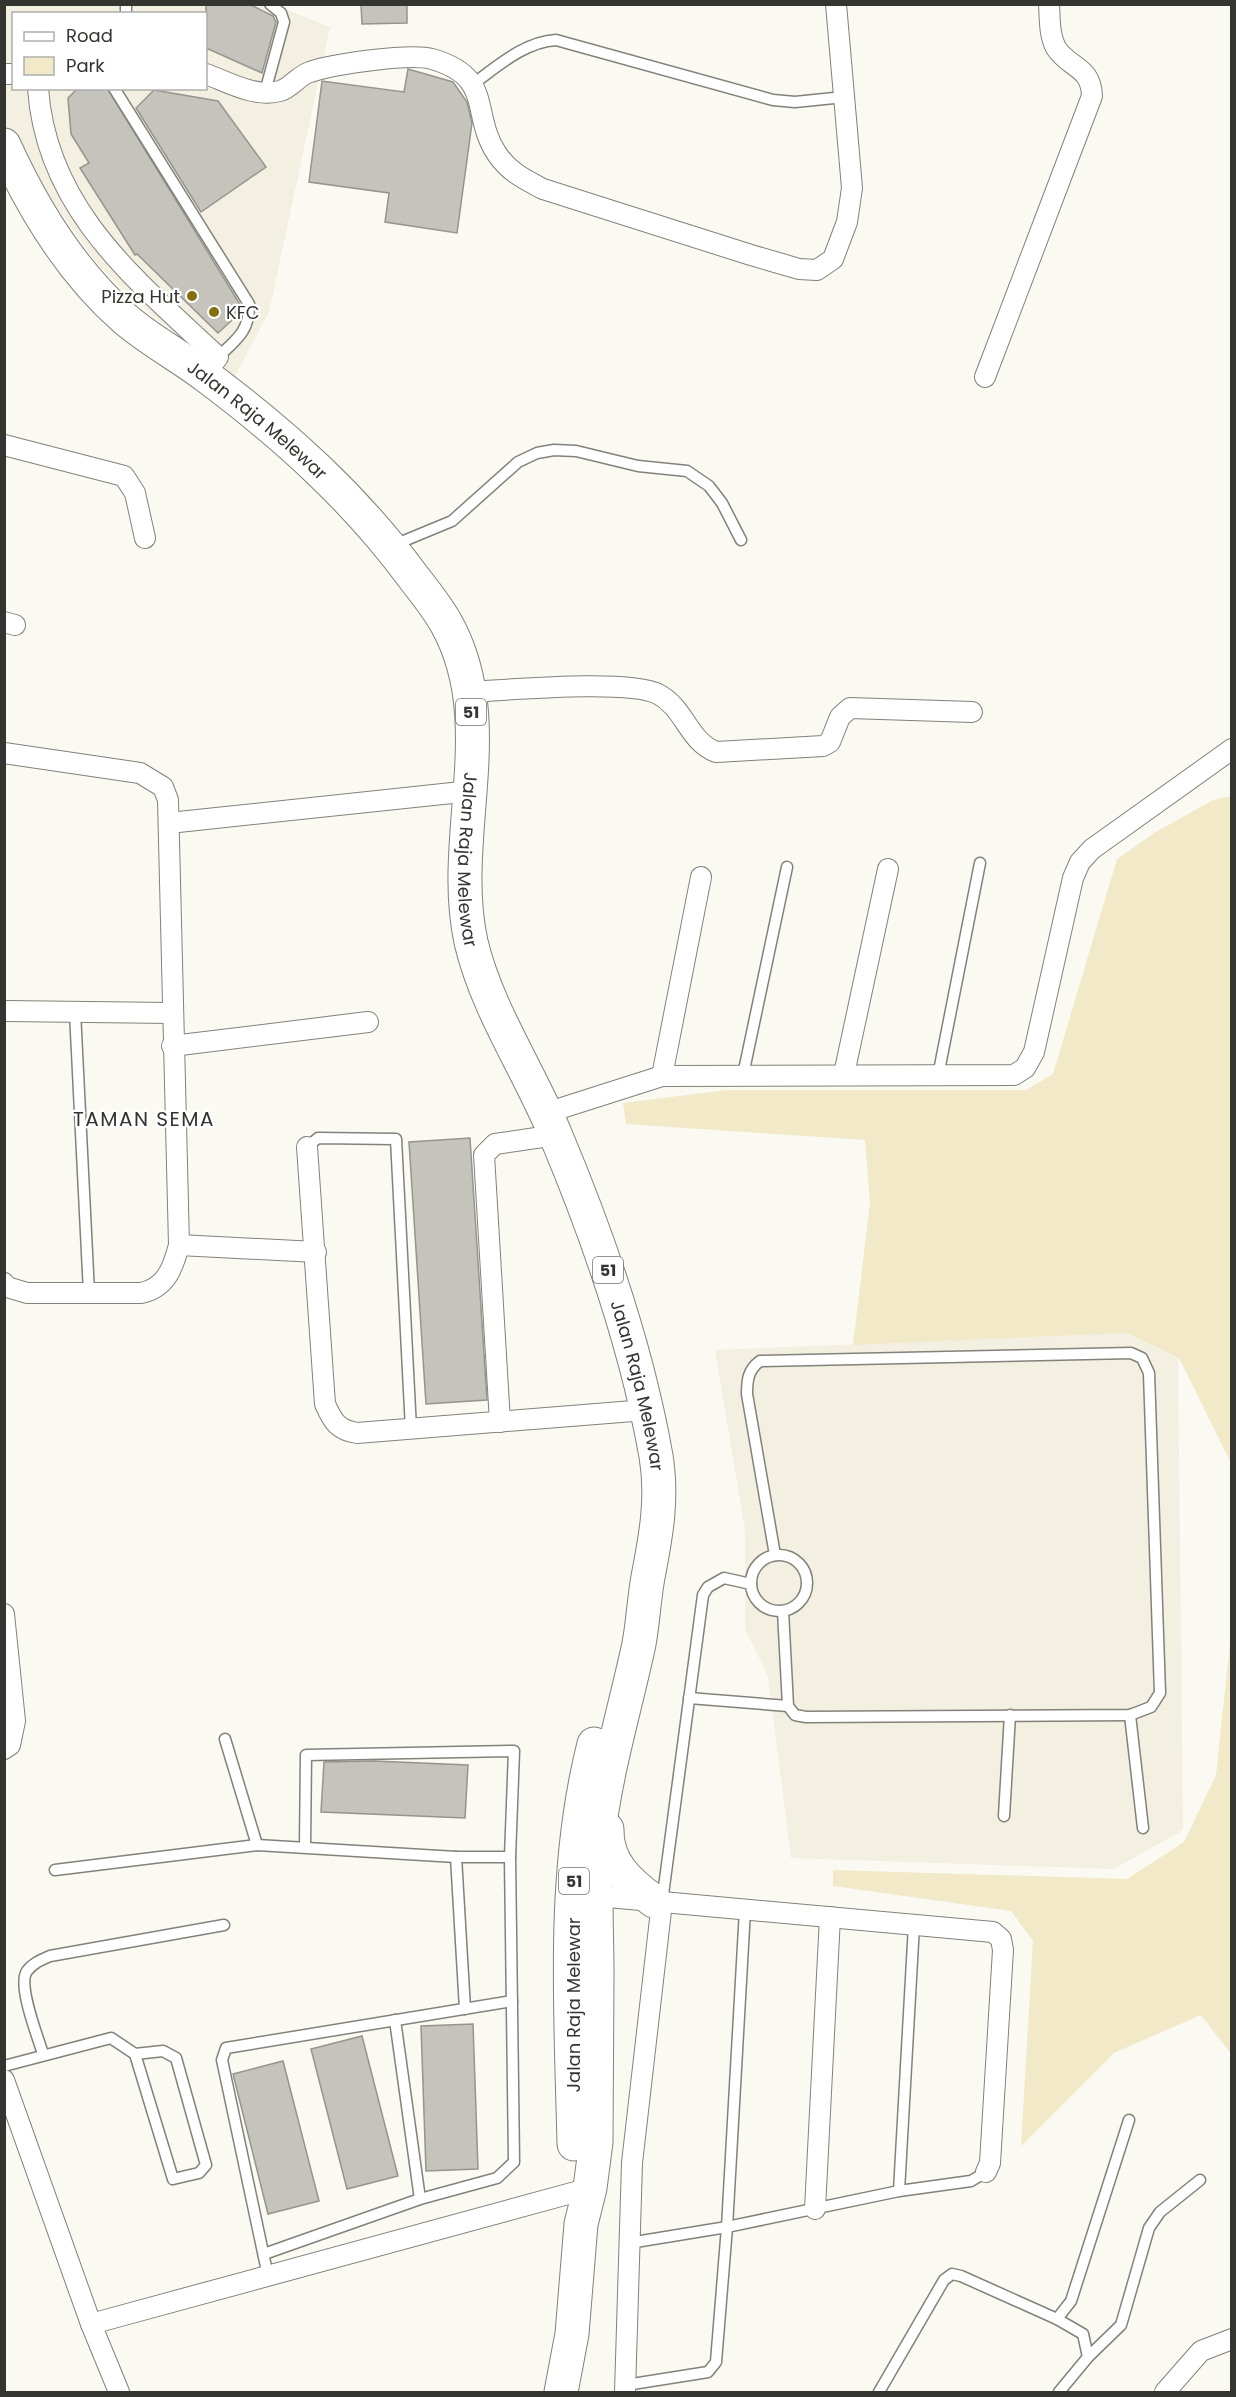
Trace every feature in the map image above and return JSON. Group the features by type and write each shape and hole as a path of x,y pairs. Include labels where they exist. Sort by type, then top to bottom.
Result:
{"highway":[{"name":"Jalan Raja Melewar","path":"4,145 18,176 64,251 95,289 127,321 211,366 350,500 391,547 447,625 463,661 469,692 473,740 465,883 471,941 485,983 551,1124 608,1270 646,1410 659,1484 656,1545 647,1581 639,1643 609,1771 598,1841 597,1896 584,1979"},
{"name":"Jalan Raja Melewar","path":"561,2392 572,2334 583,2190 596,2142 574,1854 583,1789 619,1647 631,1613 647,1581"},
{"path":"609,1771 607,1833 611,1856 623,1876 658,1902"},
{"path":"584,1979 620,1911 632,1905 658,1902"}],"street":[{"path":"207,74 248,90 281,91 309,72 401,57 430,59 455,69 473,84 489,138 496,152 514,174 543,189 799,269 817,270 833,260 847,222 852,189 836,4"},
{"path":"985,377 1092,96 1092,83 1086,74 1056,47 1050,30 1049,4"},
{"path":"38,90 40,122 54,167 73,200 132,277 211,366"},
{"path":"4,444 114,471 124,476 135,493 145,538"},
{"path":"469,692 584,688 647,690 660,695 672,704 703,747 716,752 823,746 830,742 840,717 850,708 972,712"},
{"path":"500,1422 484,1155 495,1144 551,1124 662,1076 1014,1075 1026,1068 1039,1036 1073,878 1080,862 1092,849 1232,749"},
{"path":"4,753 126,770 151,777 163,787 168,800 172,1046 179,1245 173,1268 153,1291 27,1293 7,1287 4,1283"},
{"path":"169,823 471,791"},
{"path":"844,1074 888,870"},
{"path":"662,1076 701,877"},
{"path":"4,1011 172,1013"},
{"path":"172,1046 368,1022"},
{"path":"307,1147 325,1404 333,1422 343,1431 357,1433 646,1410"},
{"path":"179,1245 316,1252"},
{"path":"4,1614 15,1721 10,1745 4,1749"},
{"path":"597,1896 993,1932 1000,1939 1003,1950 990,2163 986,2172"},
{"path":"626,2389 632,2163 658,1902"},
{"path":"815,2209 830,1917"},
{"path":"4,2080 8,2101 91,2324 119,2392"},
{"path":"91,2324 583,2190"},
{"path":"1165,2392 1201,2351 1232,2339"}],"lane":[{"path":"265,92 284,22 281,13 270,4"},
{"path":"473,84 527,48 543,41 556,40 773,100 795,102 844,97"},
{"path":"115,90 249,304 249,319 242,333 211,366"},
{"path":"391,547 452,521 518,462 537,453 554,450 576,451 638,466 687,471 709,486 722,503 741,540"},
{"path":"938,1076 980,863"},
{"path":"743,1075 787,867"},
{"path":"75,1012 89,1293"},
{"path":"307,1147 318,1138 396,1139 411,1429"},
{"path":"776,1555 747,1394 747,1379 752,1368 760,1361 1131,1353 1142,1358 1149,1373 1152,1398 1161,1694 1151,1707 1130,1715 806,1717 795,1715 788,1706 783,1611"},
{"path":"776,1555 794,1559 806,1575 805,1594 799,1602 783,1611 765,1607 753,1593 751,1584 755,1568 768,1557 776,1555"},
{"path":"658,1902 704,1595 708,1587 723,1578 751,1584"},
{"path":"689,1698 788,1706"},
{"path":"1004,1816 1010,1715"},
{"path":"1130,1715 1143,1828"},
{"path":"225,1739 257,1845"},
{"path":"264,2254 420,2199 497,2178 514,2162 510,1857 514,1751 306,1755 305,1846"},
{"path":"55,1870 257,1845 305,1846 456,1857 510,1857"},
{"path":"456,1857 465,2009"},
{"path":"626,2389 708,2372 716,2362 728,2227 745,1910"},
{"path":"43,2054 23,1987 25,1973 36,1962 50,1956 224,1925"},
{"path":"899,2191 914,1925"},
{"path":"268,2276 222,2060 226,2048 512,2001"},
{"path":"395,2020 420,2199"},
{"path":"4,2066 111,2038 135,2054 173,2179 200,2173 206,2165 176,2058 163,2051 135,2054"},
{"path":"1057,2319 1071,2301 1129,2120"},
{"path":"629,2243 728,2227 899,2191 971,2181 986,2172"},
{"path":"1059,2392 1088,2356 1121,2325 1149,2228 1160,2212 1200,2180"},
{"path":"879,2392 944,2280 952,2274 1057,2319 1083,2334 1088,2356"}],"shaded area":[{"path":"4,5 274,5 330,27 269,312 234,378 148,312 99,266 47,193 5,186"},
{"path":"1125,1333 1178,1358 1183,1830 1114,1869 791,1858 768,1676 745,1629 745,1529 715,1350"}],"green space":[{"path":"1231,796 1231,1463 1179,1358 1126,1333 853,1345 870,1203 865,1140 626,1124 623,1103 727,1090 1026,1090 1053,1074 1117,859 1156,832 1213,800"},
{"path":"1231,1634 1231,2054 1201,2015 1114,2053 1021,2146 1033,1941 1011,1911 833,1886 833,1870 1127,1879 1184,1842 1216,1775"}],"building":[{"path":"206,4 249,4 273,16 276,22 262,73 207,48"},
{"path":"361,4 407,4 407,23 362,24"},
{"path":"408,69 453,82 467,102 472,123 457,233 385,222 389,193 309,182 322,81 404,92"},
{"path":"76,90 108,90 241,306 241,312 218,333 137,254 135,255 80,168 89,163 71,134 68,98"},
{"path":"154,90 218,101 266,167 201,212 136,108"},
{"path":"470,1138 487,1400 426,1404 409,1142"},
{"path":"374,1761 468,1765 465,1818 321,1812 324,1762"},
{"path":"473,2024 478,2169 426,2171 421,2026"},
{"path":"362,2036 398,2176 347,2189 311,2049"},
{"path":"283,2061 319,2201 268,2214 233,2074"}],"place":[{"name":"Pizza Hut","path":"192,296"},
{"name":"KFC","path":"214,312"}],"district":[{"name":"TAMAN SEMA","path":"144,1119"}]}
